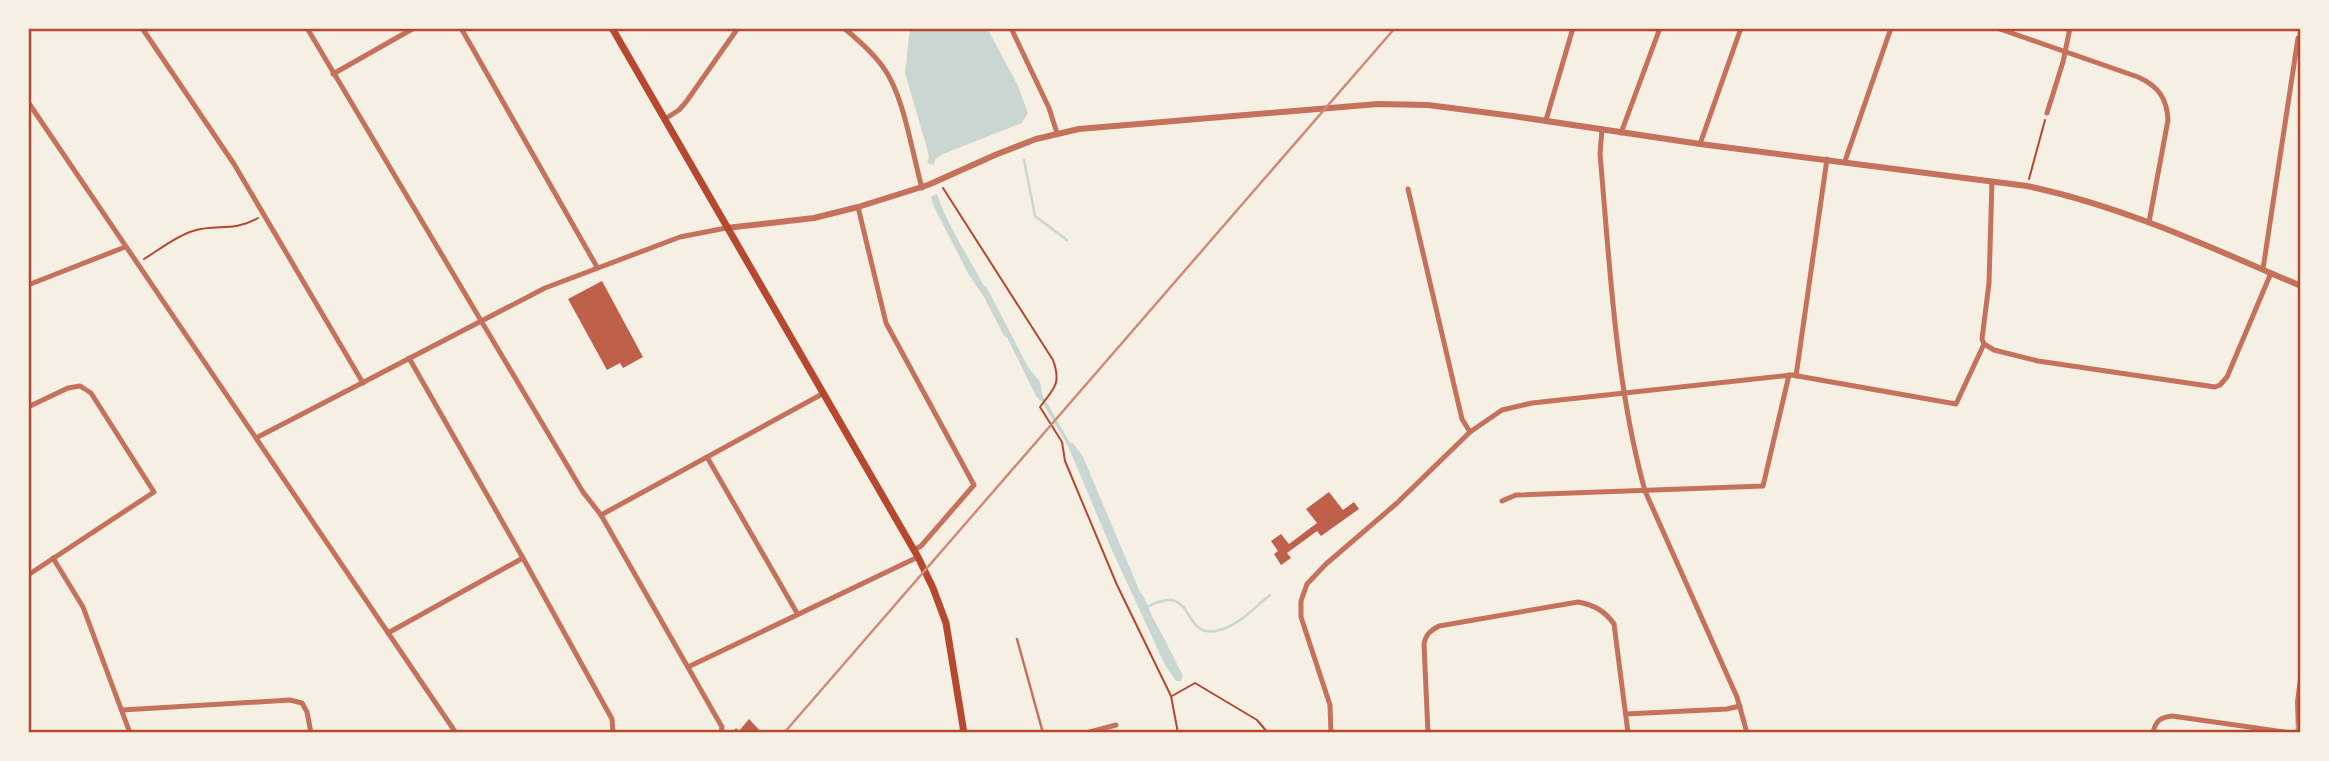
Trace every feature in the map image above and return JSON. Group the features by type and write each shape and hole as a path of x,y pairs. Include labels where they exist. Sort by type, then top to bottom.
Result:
{"main road":[{"path":"613,29 824,393 933,588 946,624 964,733"}],"street":[{"path":"142,28 234,164 363,383"},
{"path":"307,28 583,492 601,515 721,730"},
{"path":"333,74 414,28"},
{"path":"461,28 597,267"},
{"path":"665,119 686,102 738,28"},
{"path":"844,28 863,43 884,68 896,92 922,188"},
{"path":"1011,28 1049,108 1057,133"},
{"path":"1546,120 1573,28"},
{"path":"1621,133 1660,28"},
{"path":"1700,144 1741,28"},
{"path":"1845,161 1891,28"},
{"path":"1997,28 2148,82 2162,95 2168,120 2149,222"},
{"path":"2047,113 2066,51 2070,28"},
{"path":"2263,270 2298,38"},
{"path":"28,102 456,733"},
{"path":"256,438 545,288 680,237 726,228 814,218 858,207 922,188 995,155 1057,133 1107,125 1378,104 1428,105 1700,144 2027,186 2071,195 2149,222 2301,286"},
{"path":"1602,130 1601,163 1625,394 1646,491 1740,706 1747,733"},
{"path":"1502,501 1516,495 1763,486 1792,375 1827,159"},
{"path":"1992,181 1989,283 1982,338 1984,344 1994,350 2038,361 2215,387 2227,377 2271,273"},
{"path":"1408,189 1462,419 1470,432"},
{"path":"688,667 916,554 974,485 886,323 858,207"},
{"path":"28,285 125,247"},
{"path":"1331,733 1330,705 1301,617 1304,590 1311,578 1397,503 1470,432 1502,410 1515,406 1792,375 1956,404 1984,344"},
{"path":"409,358 612,719 613,733"},
{"path":"28,407 68,388 80,386 90,393 154,492 28,575"},
{"path":"601,515 824,393"},
{"path":"707,457 797,613"},
{"path":"53,558 83,607 130,733"},
{"path":"388,633 523,558"},
{"path":"1428,733 1424,644 1430,630 1439,626 1570,603 1589,604 1607,614 1614,624 1628,733"},
{"path":"2300,733 2298,702 2301,679"},
{"path":"122,710 290,700 302,703 307,712 311,733"},
{"path":"1626,714 1740,706"},
{"path":"2153,733 2157,722 2172,716 2291,733"},
{"path":"1086,733 1116,724"}],"lane":[{"path":"1017,639 1043,733"}],"path":[{"path":"2027,186 2047,113"},
{"path":"939,181 958,215 1053,360 1058,373 1057,382 1041,409 1063,446 1065,461 1108,564 1171,696 1178,733"},
{"path":"137,263 192,231 231,229 246,225 264,214"},
{"path":"1171,696 1195,683 1257,720 1268,733"}],"shaded area":[{"path":"910,28 987,28 1018,86 1028,113 1022,123 943,154 935,159 934,165 927,163 927,148 905,73"},
{"path":"937,194 958,240 986,286 1028,367 1040,382 1042,394 1070,443 1073,443 1083,457 1140,592 1183,676 1181,681 1176,681 1165,665 1068,446 1036,396 1007,337 969,275 934,207 931,197"}],"building":[{"path":"602,281 643,357 623,368 620,363 607,370 568,299"},
{"path":"1329,492 1343,510 1354,502 1359,509 1321,536 1317,531 1287,553 1291,558 1281,565 1274,554 1278,551 1271,541 1281,534 1289,544 1317,523 1306,509"},
{"path":"749,719 762,733 732,733 736,728 739,731"}],"waterway":[{"path":"1024,160 1035,216 1067,240"},
{"path":"1145,608 1173,600 1181,604 1197,626 1205,631 1216,631 1238,621 1270,595"}],"tram line":[{"path":"2296,733 2301,704"}],"railway":[{"path":"784,733 1395,28"}]}
